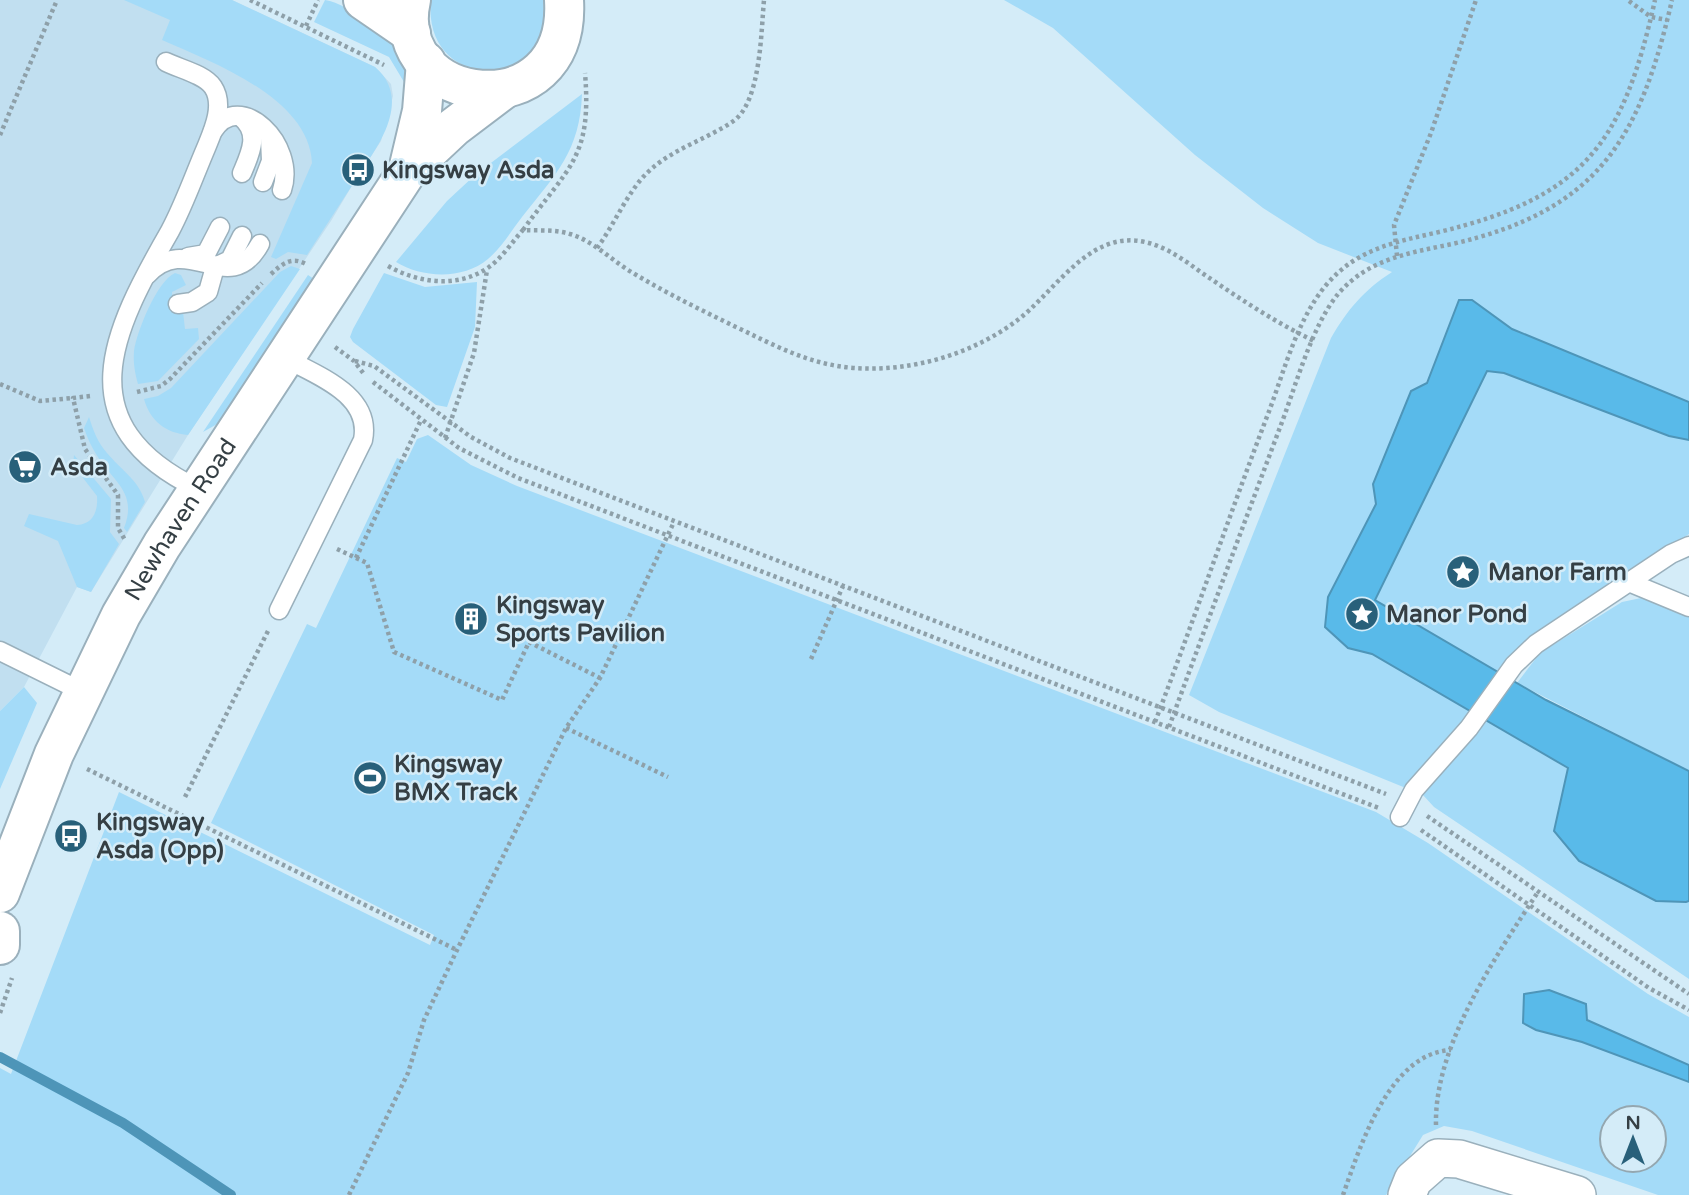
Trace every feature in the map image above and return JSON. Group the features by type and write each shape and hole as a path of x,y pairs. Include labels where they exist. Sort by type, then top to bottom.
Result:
{"street":[{"path":"363,0 416,32 441,77 460,87 482,92 503,90"},
{"name":"Newhaven Road","path":"0,893 49,767 83,692 121,615 198,489 298,365 334,282 408,170 454,127 503,90 526,82 544,67 558,47 565,24 564,0"},
{"name":"Newhaven Road","path":"408,170 422,111 416,32"},
{"path":"0,931 7,958"},
{"path":"1407,1195 1413,1180 1441,1158 1459,1159 1577,1195"}],"lane":[{"path":"166,62 208,81 225,104 252,127 253,145 242,173"},
{"path":"213,131 218,109 214,89"},
{"path":"198,489 169,475 131,439 118,418 110,369 116,343 141,281 174,222 219,121 230,116 241,117 267,131 281,150 285,161 282,190"},
{"path":"263,182 272,150 267,131"},
{"path":"141,281 163,262 206,254 220,227"},
{"path":"178,304 202,298 208,292 215,267 230,260 242,236"},
{"path":"188,257 215,267 236,267 245,263 260,244"},
{"path":"279,610 363,440 366,427 359,405 298,365"},
{"path":"1403,810 1414,790 1478,716 1507,674 1536,644 1671,555 1689,546"},
{"path":"1631,583 1689,607"},
{"path":"0,651 83,692"}],"path":[{"path":"0,135 57,0"},
{"path":"250,0 367,54 388,69"},
{"path":"306,26 318,0"},
{"path":"597,248 647,173 664,159 735,121 744,110 752,93 764,0"},
{"path":"1397,256 1394,225 1431,133 1476,0"},
{"path":"1155,722 1299,334 1319,294 1338,273 1362,254 1395,242 1509,211 1532,201 1574,173 1602,145 1613,125 1632,80 1656,0"},
{"path":"1169,727 1314,341 1329,308 1346,285 1367,268 1397,256 1508,228 1545,211 1583,185 1616,152 1626,134 1648,82 1672,0"},
{"path":"1629,1 1651,17 1667,20"},
{"path":"577,81 591,61"},
{"path":"381,262 406,276 433,282 487,269 566,177 582,145 587,96 585,73"},
{"path":"523,230 570,234 666,292 785,352 806,360 832,365 906,367 970,347 1017,321 1067,272 1089,255 1104,246 1123,241 1143,241 1164,248 1314,341"},
{"path":"0,384 40,401 161,386 272,273 288,261 303,262 334,282"},
{"path":"445,438 474,353 487,269"},
{"path":"298,365 331,344 354,361 367,378 445,438 517,478 1155,722 1403,810 1530,905 1649,988 1689,1010"},
{"path":"354,361 374,366 451,422 510,458 1174,713 1403,810 1538,892 1689,994"},
{"path":"73,398 85,449 118,495 118,528 126,542"},
{"path":"356,558 421,420"},
{"path":"349,1195 408,1073 424,1020 457,950 566,728 600,678 674,522"},
{"path":"315,538 367,563 394,652 502,700 529,642 600,678"},
{"path":"811,659 843,586"},
{"path":"185,797 279,610"},
{"path":"566,728 668,777"},
{"path":"78,777 82,766 457,950"},
{"path":"1441,1158 1436,1102 1451,1050 1462,1022 1538,892"},
{"path":"0,1013 7,958"},
{"path":"1343,1195 1363,1138 1386,1096 1423,1058 1437,1051 1451,1050"}],"shaded area":[{"path":"0,0 232,0 375,67 391,84 393,96 381,141 366,164 358,159 345,179 353,184 331,221 188,435 91,592 77,587 24,687 0,711"},
{"path":"124,0 232,0 375,67 385,78 392,102 386,128 366,164 358,159 345,179 353,184 307,255 288,252 276,259 271,257 312,163 307,140 295,120 277,102 232,72 162,40 170,20"},
{"path":"325,0 347,8 382,35 407,67 407,87 389,57 314,22"},
{"path":"431,0 547,0 543,32 529,54 509,67 487,71 464,66 445,52 433,30"},
{"path":"1004,0 1689,0 1689,402 1512,329 1472,300 1459,300 1427,383 1411,391 1373,484 1376,504 1328,597 1348,648 1372,654 1568,769 1563,797 1686,902 1689,901 1689,979 1434,807 1423,795 1219,712 1189,695 1331,338 1357,301 1392,272 1318,243 1263,208 1195,155 1053,28"},
{"path":"582,94 577,131 564,161 488,259 467,271 442,274 418,271 396,262 447,201 475,175"},
{"path":"291,266 300,269 188,435 166,429 155,420 144,399 158,396 171,388 280,272"},
{"path":"175,273 181,275 186,285 172,292 173,312 183,312 185,329 198,328 199,339 158,381 138,384 134,355 139,332 161,286"},
{"path":"384,273 425,287 477,282 475,327 447,407 436,405 350,337"},
{"path":"308,275 314,279 219,423 203,432"},
{"name":"Manor Pond","path":"1459,300 1472,300 1512,329 1689,402 1689,440 1669,436 1504,373 1487,371 1375,600 1546,700 1689,771 1689,901 1656,901 1579,861 1554,831 1568,768 1372,654 1348,648 1325,627 1328,597 1376,504 1373,484 1411,391 1427,383"},
{"path":"1487,371 1504,373 1669,436 1689,440 1689,534 1527,642 1498,672 1375,601"},
{"path":"89,417 101,445 134,481 145,502 127,532 124,528 128,516 126,496 89,441 84,428"},
{"path":"428,435 471,465 517,486 1376,812 1428,843 1648,994 1689,1017 1689,1065 1587,1020 1536,1030 1582,1042 1689,1082 1689,1195 1658,1195 1472,1131 1444,1126 1423,1135 1386,1195 0,1195 0,1068 11,1074 119,792 430,945 434,935 211,823 307,624 316,628 397,458 406,462 417,439"},
{"path":"74,455 111,499 110,532 119,544 91,592 77,587 58,541 24,526 29,514 77,525 87,522 94,515 97,496 73,465"},
{"path":"1641,598 1689,616 1689,771 1517,683 1540,653 1622,602"},
{"path":"24,687 37,703 0,789 0,711"},
{"path":"1549,990 1586,1004 1587,1020 1689,1065 1689,1082 1582,1042 1536,1030 1523,1023 1524,994"}],"waterway":[{"path":"0,1057 123,1123 231,1195"}],"place":[{"name":"Kingsway Asda","path":"358,170"},
{"name":"Asda","path":"25,467"},
{"name":"Manor Farm","path":"1463,572"},
{"name":"Manor Pond","path":"1362,614"},
{"name":"Kingsway Sports Pavilion","path":"471,619"},
{"name":"Kingsway BMX Track","path":"370,778"},
{"name":"Kingsway Asda (Opp)","path":"71,836"}]}
